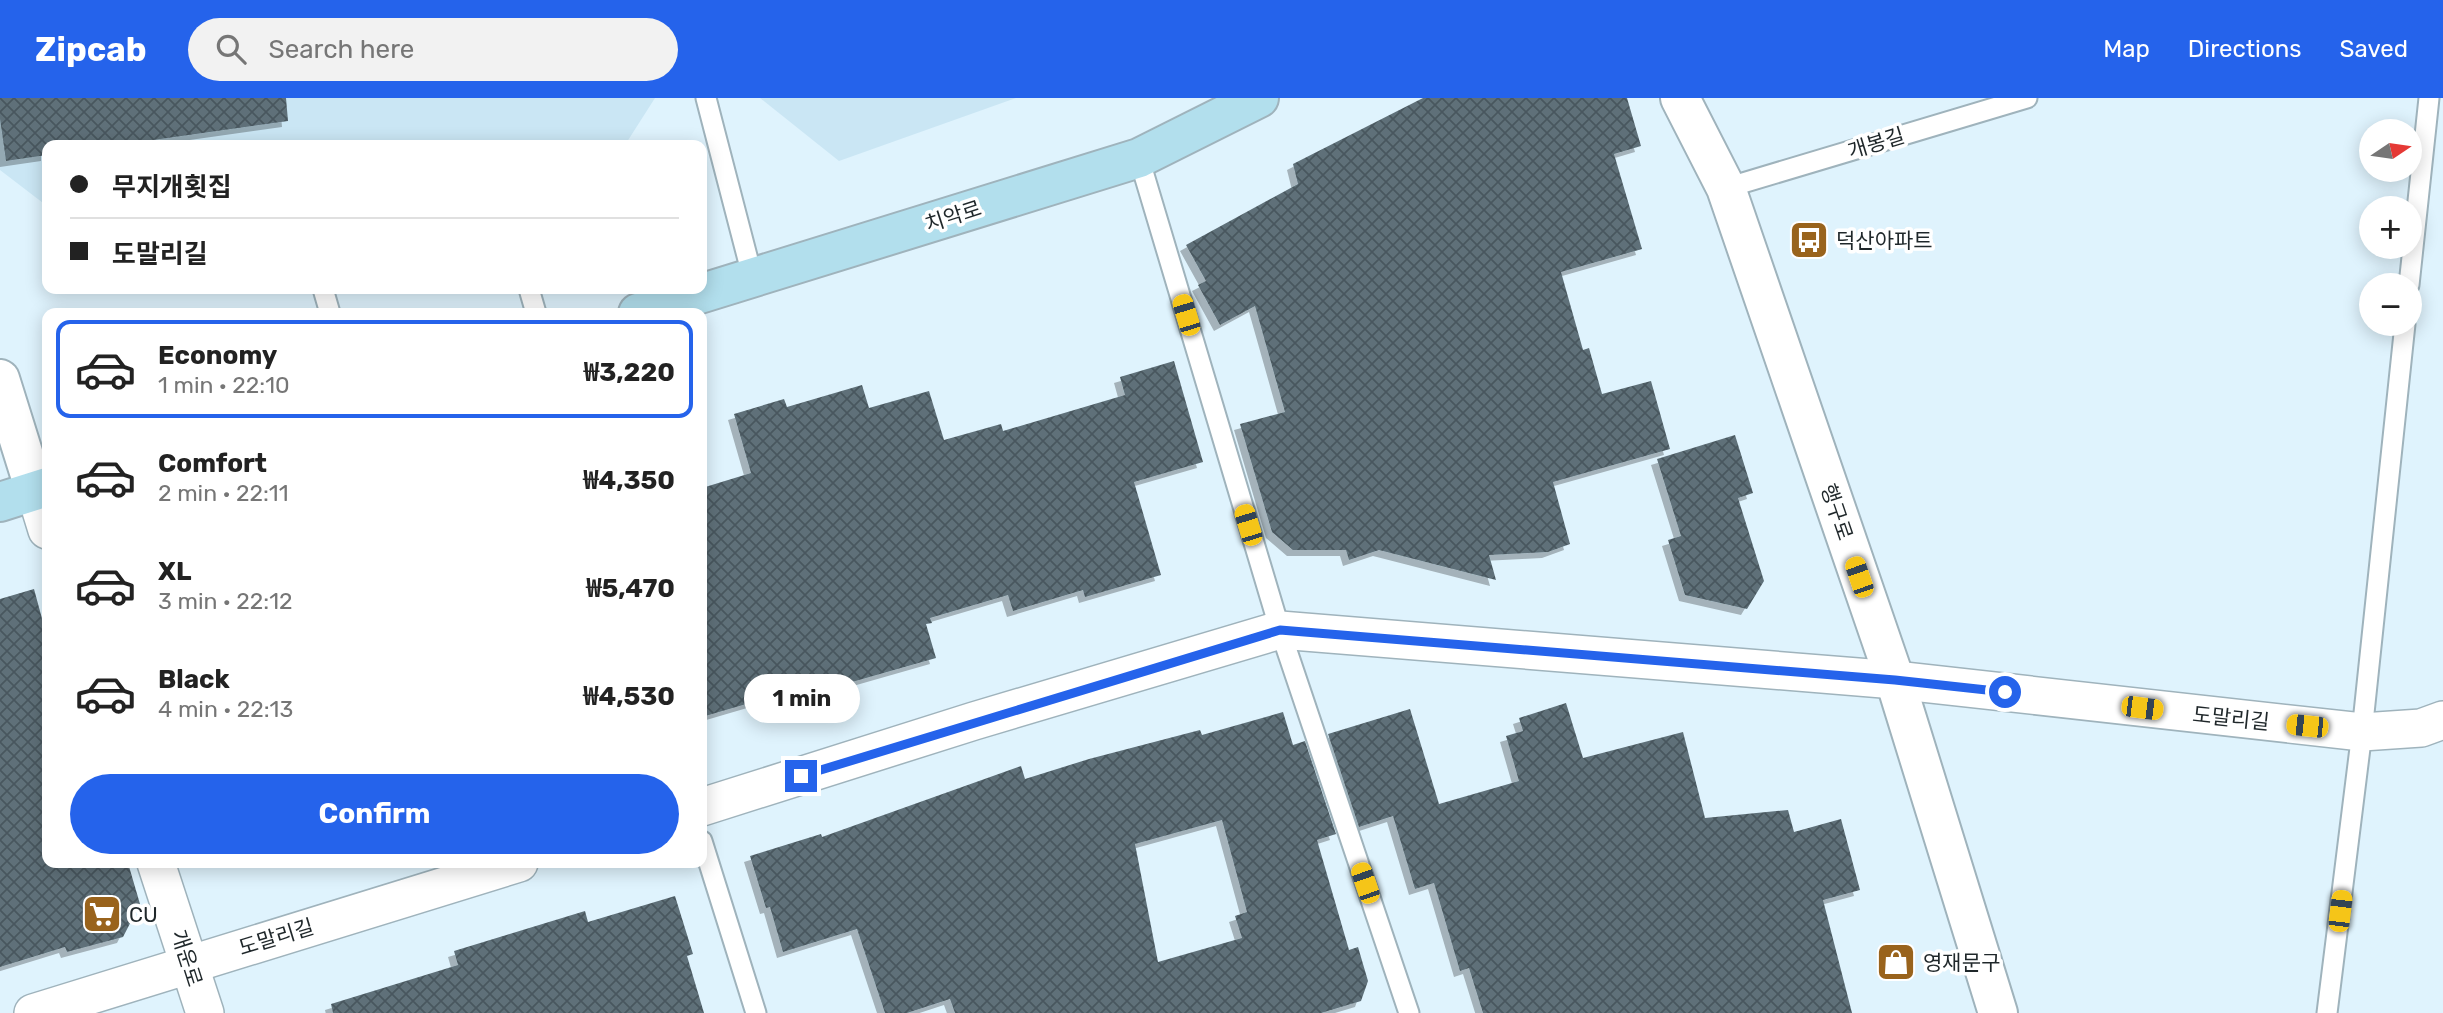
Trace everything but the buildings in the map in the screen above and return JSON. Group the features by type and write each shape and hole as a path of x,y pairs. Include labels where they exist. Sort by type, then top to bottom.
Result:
{"main road":[{"name":"치악로","path":"707,292 1139,158 1259,98"},
{"name":"치악로","path":"655,308 702,294"}],"street":[{"name":"행구로","path":"1681,98 1726,188 1895,680 1998,1013"},
{"path":"0,379 27,493 42,521"},
{"name":"도말리길","path":"707,805 974,721 1280,630 1895,680 2362,732 2421,728 2443,720"},
{"name":"개운로","path":"158,868 205,1013"},
{"name":"도말리길","path":"33,1013 502,868"}],"lane":[{"path":"706,98 752,279"},
{"name":"개봉길","path":"1726,188 2027,98"},
{"path":"2410,273 2429,98"},
{"path":"1139,158 1280,630 1404,1012"},
{"path":"2327,1013 2362,732 2404,336"},
{"path":"707,857 755,1013"}],"shaded area":[{"path":"0,98 655,98 628,140 42,140 42,202 0,170"},
{"path":"760,98 1016,98 839,161"}],"place":[{"name":"덕산아파트","path":"1809,240"},
{"name":"CU","path":"102,914"},
{"name":"영재문구","path":"1896,962"}],"route":[{"path":"801,776 974,721 1280,630 1895,680 2005,692"}]}
